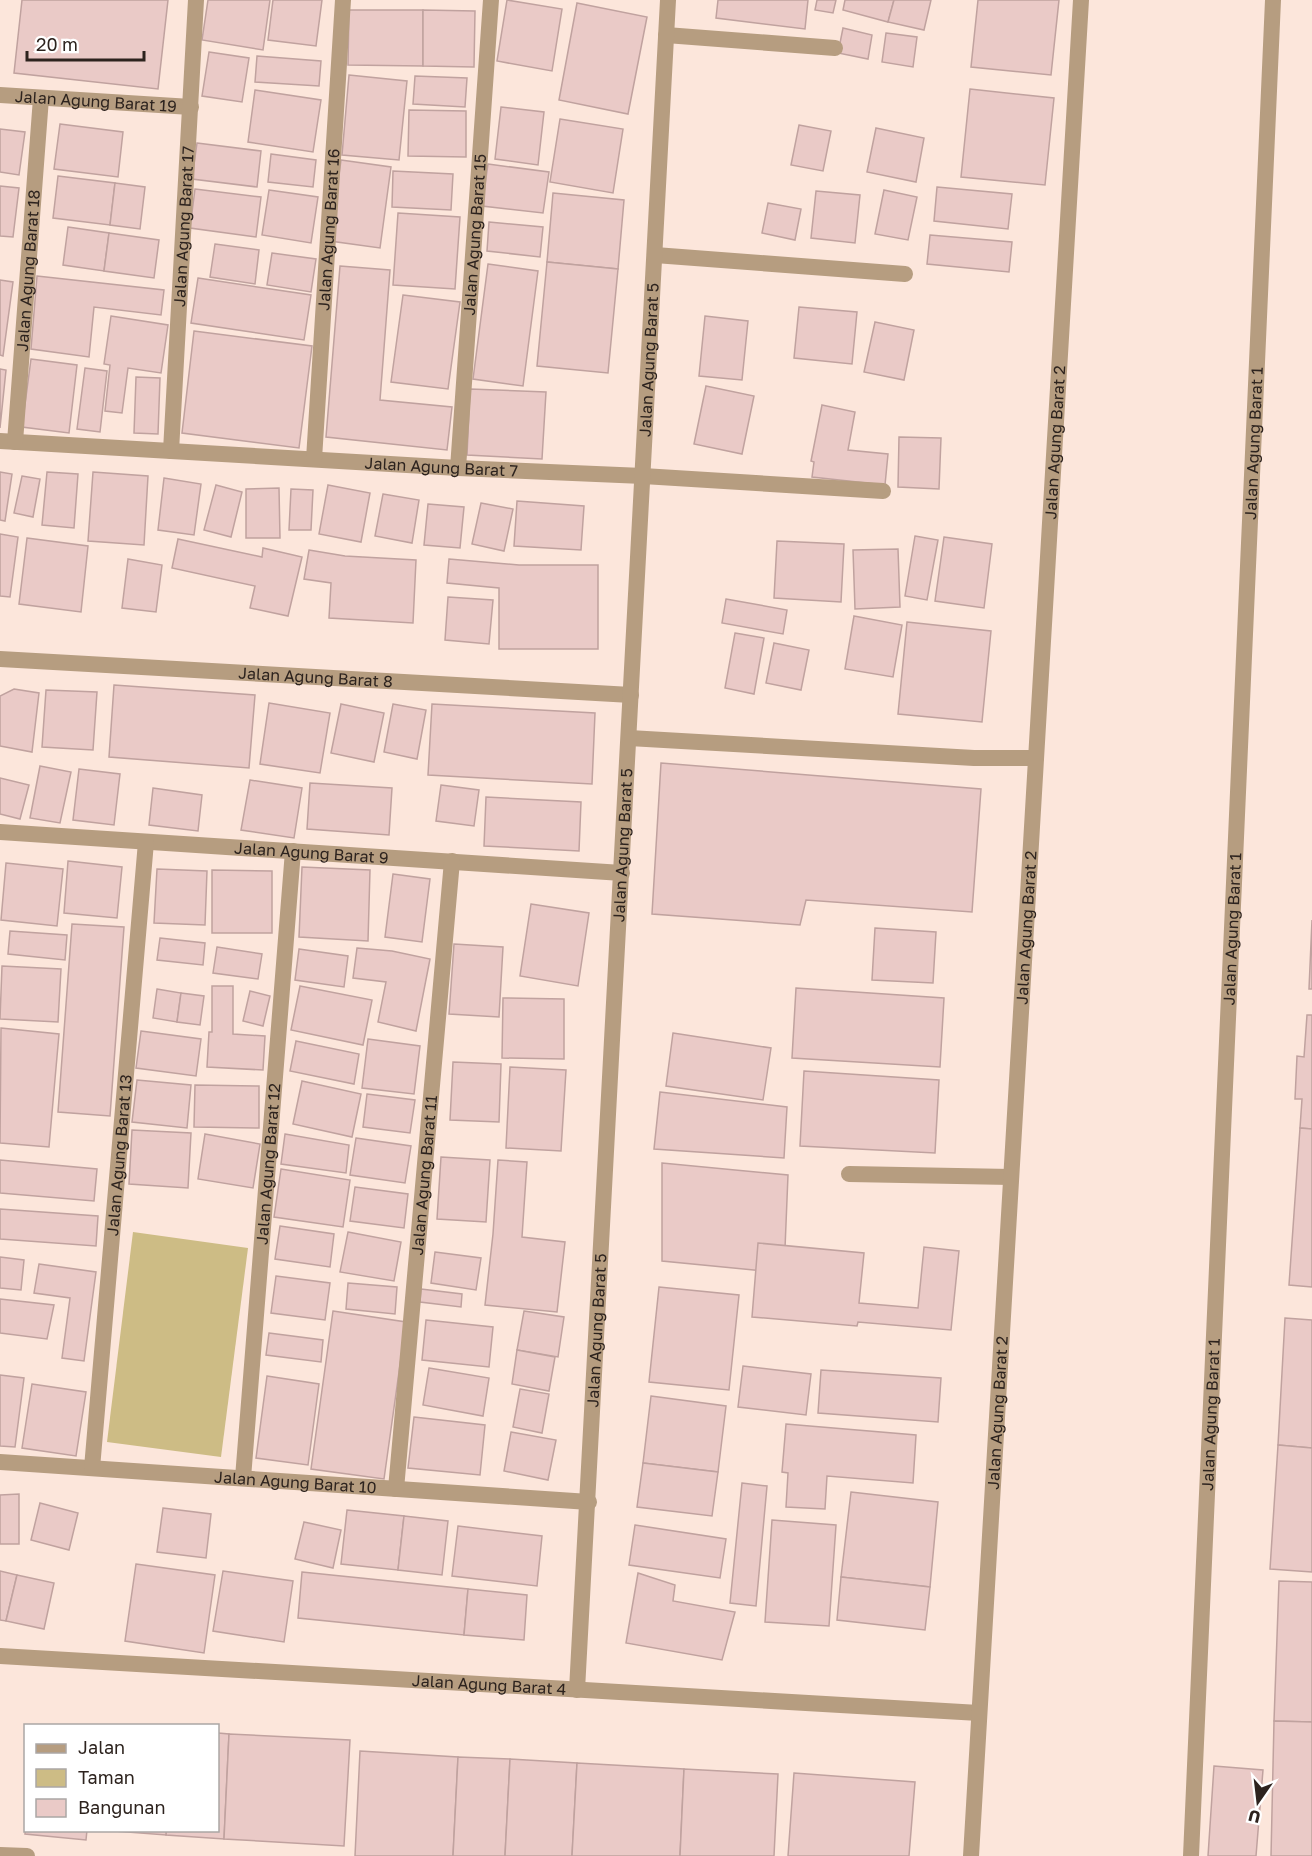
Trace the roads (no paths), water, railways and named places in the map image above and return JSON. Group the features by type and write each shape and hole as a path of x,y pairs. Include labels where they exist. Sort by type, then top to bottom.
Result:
{"street":[{"name":"Jalan Agung Barat 17","path":"171,451 196,0"},
{"name":"Jalan Agung Barat 16","path":"314,459 344,0"},
{"name":"Jalan Agung Barat 15","path":"458,468 491,0"},
{"name":"Jalan Agung Barat 5","path":"577,1690 589,1502 668,0"},
{"name":"Jalan Agung Barat 2","path":"971,1856 1081,0"},
{"name":"Jalan Agung Barat 1","path":"1191,1856 1273,0"},
{"path":"666,35 835,48"},
{"name":"Jalan Agung Barat 19","path":"0,95 191,107"},
{"name":"Jalan Agung Barat 18","path":"8,442 41,98"},
{"path":"655,255 905,274"},
{"name":"Jalan Agung Barat 7","path":"8,442 884,491"},
{"name":"Jalan Agung Barat 8","path":"0,659 631,695"},
{"path":"629,738 974,758 1036,758"},
{"name":"Jalan Agung Barat 9","path":"0,833 622,873"},
{"name":"Jalan Agung Barat 13","path":"92,1468 146,842"},
{"name":"Jalan Agung Barat 12","path":"243,1478 293,851"},
{"name":"Jalan Agung Barat 11","path":"396,1489 452,861"},
{"path":"849,1174 1011,1177"},
{"name":"Jalan Agung Barat 10","path":"0,1462 589,1502"},
{"name":"Jalan Agung Barat 4","path":"0,1656 979,1713"},
{"path":"0,1854 27,1856"}]}
